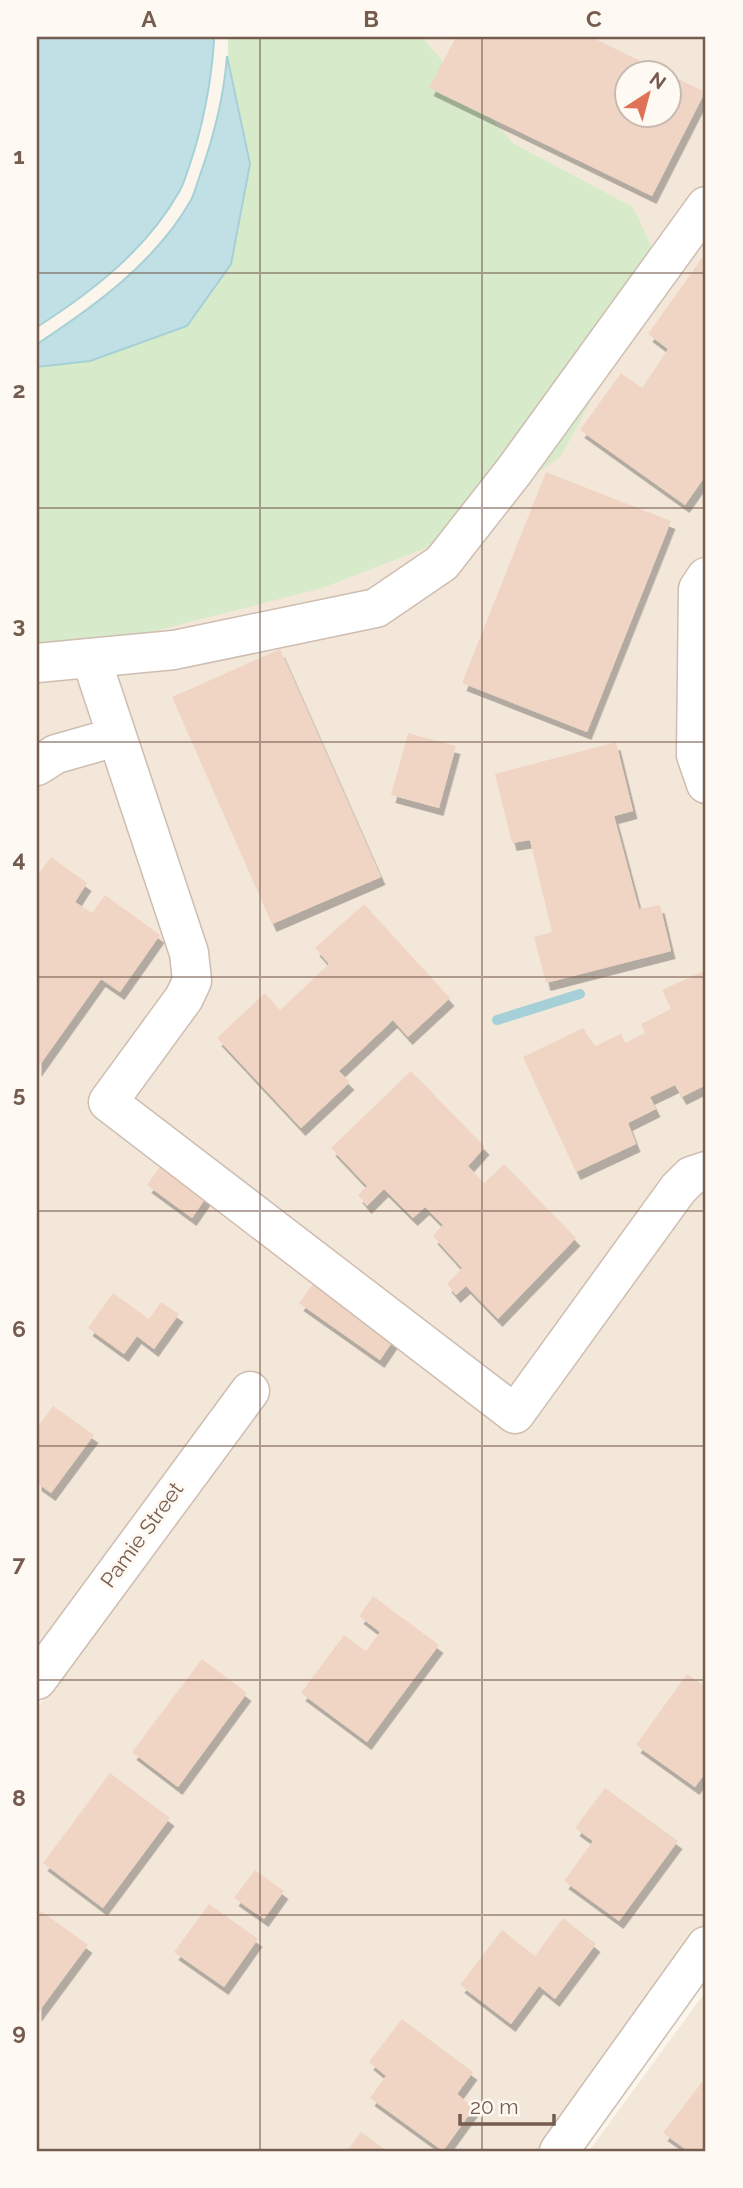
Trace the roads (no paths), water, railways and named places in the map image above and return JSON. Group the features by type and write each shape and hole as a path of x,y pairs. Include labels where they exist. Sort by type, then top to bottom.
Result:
{"street":[{"path":"37,663 174,650 376,608 443,563 514,471 706,206"},
{"path":"704,587 696,755 706,784"},
{"path":"91,658 189,953 192,981 184,998 108,1102 514,1414 678,1189 691,1176 706,1171"},
{"path":"37,766 56,754 116,737"},
{"name":"Pamie Street","path":"37,1680 250,1391"},
{"path":"559,2151 706,1946"}],"water":[{"path":"37,37 213,37 214,41 202,120 194,152 179,192 151,233 134,251 78,299 37,327"},
{"path":"227,56 250,164 231,264 187,326 90,361 37,367 37,344 123,281 160,243 191,200 218,116"}],"waterway":[{"path":"497,1020 580,994"}]}
